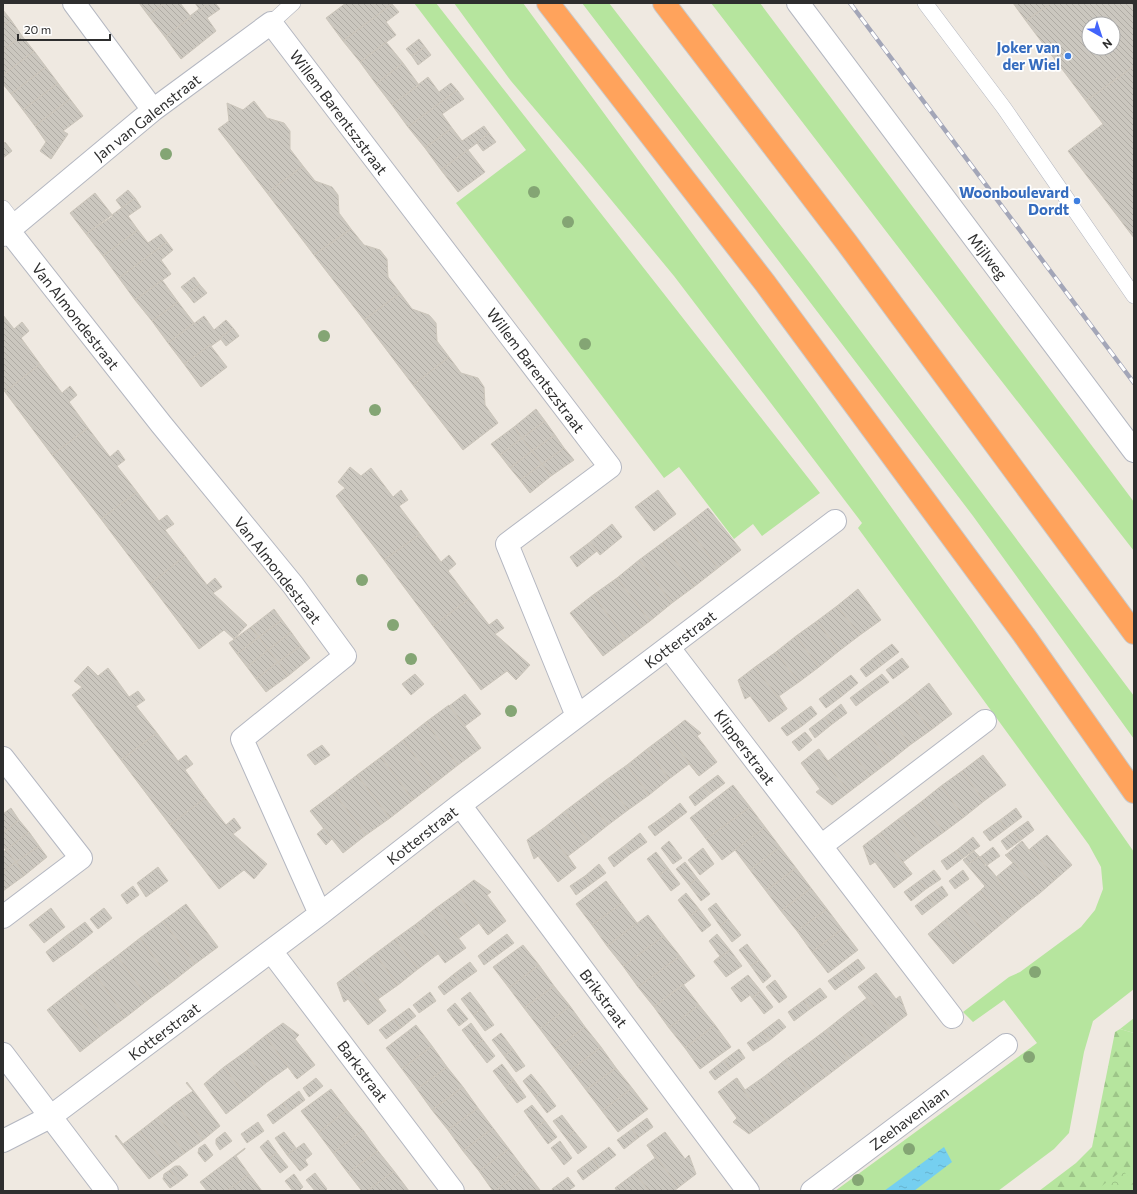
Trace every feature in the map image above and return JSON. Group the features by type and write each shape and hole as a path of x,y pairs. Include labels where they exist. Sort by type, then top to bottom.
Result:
{"highway":[{"path":"548,3 765,283 1024,635 1134,792"},
{"path":"664,3 847,243 1134,633"}],"street":[{"path":"74,3 153,110"},
{"name":"Mijlweg","path":"798,3 1134,451"},
{"name":"Jan van Galenstraat","path":"8,225 153,110 271,23"},
{"name":"Willem Barentszstraat","path":"271,23 610,467 507,544 577,716"},
{"name":"Van Almondestraat","path":"8,225 161,424 293,585 345,656 242,739 320,914"},
{"name":"Kotterstraat","path":"3,1141 50,1117 320,914 460,805 835,521"},
{"name":"Klipperstraat","path":"669,648 952,1017"},
{"path":"821,846 985,721"},
{"path":"3,758 81,858 3,917"},
{"name":"Brikstraat","path":"460,805 748,1191"},
{"name":"Barkstraat","path":"271,951 453,1191"},
{"name":"Zeehavenlaan","path":"812,1191 1006,1045"},
{"path":"3,1054 107,1191"}],"lane":[{"name":"Jan van Galenstraat","path":"271,23 293,3"},
{"path":"926,3 1004,108 1134,296"}],"green space":[{"path":"414,3 436,3 820,493 762,536 753,524 734,539 679,467 664,478 456,203 526,150"},
{"path":"454,3 523,3 816,402 972,620 1134,852 1134,989 1093,1021 1084,1052 1069,1133 1054,1149 998,1191 835,1191 1037,1043 1004,1000 973,1022 963,1012 1009,977 1020,972 1081,927 1095,910 1103,889 1101,867 1089,845 858,528 862,523 674,276 511,81"},
{"path":"582,3 609,3 812,266 1134,696 1134,739 973,516"},
{"path":"711,3 760,3 1134,502 1134,551 961,329"},
{"path":"1134,1018 1134,1033 1120,1029"},
{"path":"1120,1029 1134,1033 1134,1191 1039,1191 1076,1163 1092,1147 1115,1032"},
{"path":"1123,1170 1134,1185 1134,1191 1095,1191"}],"water":[{"path":"944,1147 952,1162 914,1191 884,1191"}],"building":[{"path":"139,3 165,3 148,15"},
{"path":"165,3 180,3 191,17 165,37 148,15"},
{"path":"195,3 209,3 200,10"},
{"path":"210,3 215,3 220,9 207,18 216,31 181,59 165,37 199,9 201,10"},
{"path":"346,3 372,3 374,5 377,3 392,4 343,41 326,18"},
{"path":"1013,3 1051,3 1026,21"},
{"path":"1051,3 1134,3 1134,66 1086,101 1026,21"},
{"path":"392,4 399,12 386,22 396,35 360,62 343,41"},
{"path":"3,10 11,20 3,26"},
{"path":"11,20 22,36 3,50 3,26"},
{"path":"22,36 34,51 3,75 3,50"},
{"path":"419,39 425,47 412,56 406,49"},
{"path":"386,42 403,63 376,84 360,62"},
{"path":"425,47 431,55 418,65 412,56"},
{"path":"34,51 46,67 11,94 3,84 3,75"},
{"path":"403,63 419,85 392,105 376,84"},
{"path":"1134,66 1134,238 1068,151 1103,124 1086,101"},
{"path":"46,67 58,83 23,110 11,94"},
{"path":"428,77 439,92 451,83 457,90 408,127 392,105"},
{"path":"58,83 70,99 35,126 23,110"},
{"path":"457,90 464,99 442,114 452,128 425,148 408,127"},
{"path":"70,99 83,116 63,131 68,134 51,159 40,151 46,142 35,126"},
{"path":"254,101 267,118 284,123 290,131 290,149 303,166 267,193 218,129 229,121 227,103 243,110"},
{"path":"484,126 489,133 441,170 425,148 452,128 462,141"},
{"path":"489,133 496,142 483,151 477,143"},
{"path":"5,142 12,151 3,158 3,144"},
{"path":"468,150 485,172 458,192 441,170"},
{"path":"303,166 315,181 332,187 338,195 339,213 351,229 314,255 267,193"},
{"path":"128,190 135,198 122,208 116,200"},
{"path":"95,193 113,216 86,234 70,213"},
{"path":"135,198 141,207 128,216 138,230 103,256 86,234"},
{"path":"351,229 364,245 380,250 387,259 388,277 400,293 364,320 314,255"},
{"path":"138,230 148,243 161,234 167,242 119,278 103,256"},
{"path":"167,242 173,250 161,260 171,274 135,300 119,278"},
{"path":"194,277 200,285 187,294 181,287"},
{"path":"162,280 178,302 152,321 135,300"},
{"path":"200,285 207,293 194,303 187,294"},
{"path":"400,293 412,309 429,315 436,323 437,341 449,357 413,385 364,320"},
{"path":"178,302 194,323 168,343 152,321"},
{"path":"3,315 14,329 22,322 29,331 21,338 40,364 5,392 3,389"},
{"path":"204,316 214,330 226,320 233,328 220,338 221,339 184,364 168,343"},
{"path":"233,328 239,336 226,346 220,338"},
{"path":"210,345 227,367 201,387 184,364"},
{"path":"449,357 461,373 478,378 484,387 485,405 498,423 463,450 413,385"},
{"path":"40,364 62,393 70,386 77,395 69,402 88,428 52,455 5,392"},
{"path":"536,409 545,421 522,438 514,427"},
{"path":"545,421 555,435 532,451 522,438"},
{"path":"514,427 522,438 500,455 491,444"},
{"path":"88,428 110,457 118,450 125,460 117,466 137,492 101,519 52,455"},
{"path":"555,435 564,448 542,464 532,451"},
{"path":"522,438 532,451 510,468 500,455"},
{"path":"564,448 574,460 551,476 542,464"},
{"path":"532,451 542,464 520,480 510,468"},
{"path":"542,464 551,476 530,493 520,480"},
{"path":"350,467 361,476 371,468 393,497 401,490 408,500 399,506 420,534 384,560 336,496 345,488 338,482"},
{"path":"658,490 676,514 654,531 635,507"},
{"path":"137,492 159,521 167,515 174,524 165,530 185,556 150,584 101,519"},
{"path":"708,508 741,550 718,568 686,525"},
{"path":"612,524 622,537 600,555 590,542"},
{"path":"686,525 718,568 695,586 662,543"},
{"path":"420,534 441,562 449,555 456,564 448,571 469,599 433,626 384,560"},
{"path":"590,542 597,551 577,567 570,557"},
{"path":"662,543 695,586 672,603 639,560"},
{"path":"185,556 207,585 215,578 222,587 213,593 247,625 234,639 224,630 199,649 150,584"},
{"path":"639,560 672,603 650,621 617,578"},
{"path":"617,578 650,621 626,639 593,595"},
{"path":"858,589 881,620 860,635 837,606"},
{"path":"593,595 626,639 603,656 570,613"},
{"path":"469,599 489,625 497,619 504,628 495,634 530,665 516,680 507,671 481,690 433,626"},
{"path":"837,606 860,635 839,651 817,621"},
{"path":"274,609 282,620 259,637 251,627"},
{"path":"282,620 291,632 268,650 259,637"},
{"path":"817,621 839,651 819,667 796,636"},
{"path":"251,627 259,637 237,654 229,643"},
{"path":"291,632 301,646 278,662 268,650"},
{"path":"796,636 819,667 799,682 776,652"},
{"path":"259,637 268,650 247,667 237,654"},
{"path":"892,644 899,652 882,665 876,656"},
{"path":"301,646 310,658 288,676 278,662"},
{"path":"268,650 278,662 256,679 247,667"},
{"path":"776,652 799,682 779,696 787,709 755,667"},
{"path":"876,656 882,665 866,677 860,669"},
{"path":"902,658 909,667 893,679 886,670"},
{"path":"278,662 288,676 266,692 256,679"},
{"path":"88,666 98,676 108,668 129,697 138,691 145,700 136,706 157,733 121,760 72,695 82,687 74,681"},
{"path":"755,667 787,709 769,722 750,696 745,699 738,680"},
{"path":"415,674 424,684 411,695 402,684"},
{"path":"882,674 889,682 872,694 866,686"},
{"path":"851,675 858,683 842,696 835,687"},
{"path":"929,683 952,714 931,730 908,700"},
{"path":"866,686 872,694 856,706 850,698"},
{"path":"835,687 842,696 826,708 819,699"},
{"path":"465,694 481,714 465,726 449,706"},
{"path":"908,700 931,730 910,745 888,715"},
{"path":"841,704 847,713 831,725 825,717"},
{"path":"449,705 481,748 458,765 426,722"},
{"path":"811,706 817,714 802,726 796,717"},
{"path":"888,715 910,745 890,761 867,731"},
{"path":"796,717 802,726 787,736 781,728"},
{"path":"825,717 831,725 815,738 809,729"},
{"path":"685,720 701,733 697,736 717,762 699,776 667,734"},
{"path":"426,722 458,765 435,783 403,740"},
{"path":"867,731 890,761 870,776 847,746"},
{"path":"805,732 812,740 799,751 792,742"},
{"path":"157,733 178,761 186,755 193,764 185,770 205,798 170,825 121,760"},
{"path":"667,734 699,776 689,764 669,779 647,749"},
{"path":"403,740 435,783 413,800 381,757"},
{"path":"322,745 330,755 315,765 307,755"},
{"path":"847,746 870,776 849,792 817,750 819,749 828,761"},
{"path":"647,749 669,779 649,795 627,765"},
{"path":"817,750 849,792 832,805 816,792 820,789 801,763"},
{"path":"983,755 1006,785 984,801 962,771"},
{"path":"381,757 413,800 390,818 357,775"},
{"path":"627,765 649,795 628,810 606,780"},
{"path":"962,771 984,801 964,817 941,786"},
{"path":"357,775 390,818 366,835 334,793"},
{"path":"718,775 725,783 710,794 703,786"},
{"path":"606,780 628,810 608,825 585,796"},
{"path":"733,785 750,807 706,839 690,818"},
{"path":"703,786 710,794 695,806 689,797"},
{"path":"941,786 964,817 944,832 921,802"},
{"path":"334,793 366,835 343,853 310,811"},
{"path":"585,796 608,825 588,841 565,811"},
{"path":"205,798 226,825 234,818 241,828 233,834 267,864 254,879 244,870 219,889 170,825"},
{"path":"921,802 944,832 923,847 901,817"},
{"path":"680,803 687,812 671,824 664,816"},
{"path":"750,807 765,827 722,860 706,839"},
{"path":"11,808 19,820 3,833 3,814"},
{"path":"1016,808 1022,817 1006,829 1000,820"},
{"path":"565,811 588,841 568,856 576,868 545,827"},
{"path":"664,816 671,824 655,836 648,827"},
{"path":"901,817 923,847 903,862 912,874 880,833"},
{"path":"19,820 29,832 6,850 3,846 3,833"},
{"path":"1000,820 1006,829 990,841 983,832"},
{"path":"1028,821 1034,830 1021,840 1014,831"},
{"path":"545,827 576,868 558,882 538,856 534,859 527,840"},
{"path":"765,827 780,847 750,870 735,850"},
{"path":"324,828 332,839 326,845 317,834"},
{"path":"1014,831 1021,840 1007,850 1001,841"},
{"path":"29,832 39,846 16,862 6,850"},
{"path":"640,833 647,842 630,854 624,846"},
{"path":"880,833 912,874 894,888 875,862 870,865 863,846"},
{"path":"1047,835 1072,865 1056,879 1031,848"},
{"path":"973,837 980,846 963,858 957,850"},
{"path":"669,841 682,858 673,864 661,848"},
{"path":"1022,841 1029,850 1031,848 1056,879 1040,893 1007,854"},
{"path":"39,846 47,857 25,875 16,862"},
{"path":"624,846 630,854 614,867 608,858"},
{"path":"780,847 796,868 766,891 750,870"},
{"path":"993,847 1000,856 986,866 980,857"},
{"path":"703,848 714,864 700,875 688,860"},
{"path":"6,850 16,862 3,872 3,852"},
{"path":"957,850 963,858 947,870 941,861"},
{"path":"974,851 979,856 967,865 963,860"},
{"path":"656,852 668,868 659,875 647,859"},
{"path":"1007,854 1040,893 1022,907 996,877 1013,863 1005,855"},
{"path":"979,856 1022,907 1005,921 980,891 985,886 967,865"},
{"path":"16,862 25,875 3,891 3,872"},
{"path":"685,862 697,878 689,885 676,869"},
{"path":"599,864 606,873 591,884 585,876"},
{"path":"158,867 168,881 146,897 137,883"},
{"path":"668,868 680,884 671,891 659,875"},
{"path":"796,868 811,888 781,911 766,891"},
{"path":"934,870 941,879 926,889 919,881"},
{"path":"963,870 969,879 955,889 949,881"},
{"path":"585,876 591,884 576,895 570,886"},
{"path":"697,878 710,894 701,901 689,885"},
{"path":"474,880 491,892 487,895 506,921 488,935 457,893"},
{"path":"606,881 622,903 592,925 576,904"},
{"path":"919,881 926,889 911,901 904,892"},
{"path":"133,886 139,895 127,904 121,895"},
{"path":"942,886 948,895 935,905 928,896"},
{"path":"811,888 827,909 797,931 781,911"},
{"path":"980,891 1005,921 987,936 962,906"},
{"path":"457,893 488,935 479,923 459,938 436,908"},
{"path":"686,893 699,909 690,916 678,900"},
{"path":"928,896 935,905 922,915 915,906"},
{"path":"622,903 637,923 607,946 592,925"},
{"path":"716,903 728,919 720,926 708,909"},
{"path":"186,904 218,947 195,964 163,921"},
{"path":"962,906 987,936 970,950 945,920"},
{"path":"51,908 65,927 44,943 29,925"},
{"path":"104,908 112,918 98,929 90,919"},
{"path":"436,908 466,948 445,963 416,924"},
{"path":"699,909 711,925 702,932 690,916"},
{"path":"827,909 842,929 812,952 797,931"},
{"path":"648,915 664,936 623,966 607,946"},
{"path":"728,919 741,935 732,942 720,926"},
{"path":"945,920 970,950 953,964 928,934"},
{"path":"163,921 195,964 172,982 140,938"},
{"path":"85,922 93,932 74,947 66,936"},
{"path":"416,924 438,954 418,969 395,939"},
{"path":"842,929 858,950 828,973 812,952"},
{"path":"507,934 514,943 499,954 492,945"},
{"path":"717,934 730,950 714,962 720,956 709,941"},
{"path":"66,936 74,947 53,962 46,952"},
{"path":"664,936 680,956 638,987 623,966"},
{"path":"140,938 172,982 149,999 117,956"},
{"path":"395,939 418,969 398,985 375,954"},
{"path":"747,944 759,960 751,966 739,950"},
{"path":"492,945 499,954 484,965 478,956"},
{"path":"523,945 539,965 509,988 493,967"},
{"path":"730,950 742,966 726,977 714,962"},
{"path":"375,954 398,985 378,999 386,1011 354,970"},
{"path":"117,956 149,999 126,1017 94,973"},
{"path":"680,956 695,976 654,1007 638,987"},
{"path":"858,959 865,968 850,979 843,970"},
{"path":"759,960 771,976 763,983 751,966"},
{"path":"470,962 477,971 460,983 454,974"},
{"path":"539,965 554,986 524,1008 509,988"},
{"path":"354,970 386,1011 368,1025 348,999 344,1002 337,983"},
{"path":"843,970 850,979 835,990 828,981"},
{"path":"94,973 126,1017 103,1034 71,991"},
{"path":"876,973 896,999 900,996 907,1015 890,1028 858,987"},
{"path":"454,974 460,983 444,995 438,987"},
{"path":"748,975 761,991 752,998 750,995 741,1002 731,988"},
{"path":"775,980 787,997 779,1003 766,987"},
{"path":"683,984 699,1005 669,1028 654,1007"},
{"path":"554,986 570,1006 540,1029 524,1008"},
{"path":"820,988 827,997 810,1009 804,1000"},
{"path":"71,991 103,1034 80,1052 47,1010"},
{"path":"761,991 773,1007 764,1014 752,998"},
{"path":"430,992 436,1001 419,1013 413,1005"},
{"path":"470,992 482,1008 473,1015 461,999"},
{"path":"867,998 890,1028 869,1044 846,1014"},
{"path":"804,1000 810,1009 794,1021 788,1012"},
{"path":"455,1003 468,1019 459,1026 447,1010"},
{"path":"699,1005 715,1025 685,1048 669,1028"},
{"path":"570,1006 585,1027 555,1049 540,1029"},
{"path":"409,1008 416,1016 401,1028 394,1019"},
{"path":"482,1008 494,1025 485,1031 473,1015"},
{"path":"846,1014 869,1044 849,1059 826,1030"},
{"path":"394,1019 401,1028 386,1039 379,1030"},
{"path":"779,1019 786,1027 770,1040 763,1031"},
{"path":"283,1023 299,1035 295,1039 315,1065 297,1079 265,1036"},
{"path":"471,1023 483,1040 474,1046 462,1030"},
{"path":"416,1025 432,1046 402,1069 386,1048"},
{"path":"715,1025 731,1047 700,1069 685,1048"},
{"path":"585,1027 601,1047 571,1070 555,1049"},
{"path":"826,1030 849,1059 828,1075 806,1045"},
{"path":"763,1031 770,1040 753,1051 747,1043"},
{"path":"501,1033 513,1049 504,1056 492,1040"},
{"path":"265,1036 297,1079 288,1067 267,1082 245,1052"},
{"path":"483,1040 495,1056 487,1063 474,1046"},
{"path":"806,1045 828,1075 808,1090 785,1060"},
{"path":"432,1046 447,1067 417,1089 402,1069"},
{"path":"601,1047 616,1068 586,1090 571,1070"},
{"path":"513,1049 525,1066 516,1072 504,1056"},
{"path":"739,1049 745,1058 730,1069 724,1060"},
{"path":"245,1052 267,1082 247,1098 224,1067"},
{"path":"724,1060 730,1069 715,1080 709,1072"},
{"path":"785,1060 808,1090 787,1106 765,1076"},
{"path":"502,1064 514,1080 505,1087 493,1071"},
{"path":"224,1067 247,1098 226,1114 204,1084"},
{"path":"447,1067 463,1087 432,1110 417,1089"},
{"path":"616,1068 632,1088 602,1111 586,1090"},
{"path":"531,1074 544,1090 535,1097 523,1081"},
{"path":"765,1076 787,1106 767,1121 735,1079 737,1078 745,1090"},
{"path":"316,1078 323,1086 309,1097 303,1088"},
{"path":"735,1079 767,1121 749,1134 733,1122 737,1118 718,1092"},
{"path":"514,1080 526,1097 517,1103 505,1087"},
{"path":"187,1082 220,1126 203,1140 176,1103 193,1091 186,1083"},
{"path":"463,1087 478,1108 448,1130 432,1110"},
{"path":"632,1088 648,1109 618,1132 602,1111"},
{"path":"331,1089 347,1110 318,1133 301,1111"},
{"path":"544,1090 556,1106 547,1113 535,1097"},
{"path":"299,1091 305,1100 289,1112 283,1103"},
{"path":"176,1103 203,1140 185,1153 158,1117"},
{"path":"283,1103 289,1112 273,1124 267,1115"},
{"path":"532,1105 545,1121 536,1128 524,1111"},
{"path":"478,1108 493,1128 463,1151 448,1130"},
{"path":"347,1110 363,1130 333,1153 318,1133"},
{"path":"562,1115 574,1131 566,1138 553,1121"},
{"path":"158,1117 185,1153 167,1166 140,1131"},
{"path":"647,1118 653,1127 638,1138 632,1129"},
{"path":"545,1121 557,1137 548,1144 536,1128"},
{"path":"258,1122 264,1131 247,1143 241,1134"},
{"path":"493,1128 509,1149 479,1171 463,1151"},
{"path":"632,1129 638,1138 624,1149 617,1140"},
{"path":"363,1130 378,1151 348,1173 333,1153"},
{"path":"140,1131 167,1166 149,1179 115,1136 116,1135 123,1144"},
{"path":"574,1131 587,1147 578,1154 566,1138"},
{"path":"225,1132 232,1141 220,1150 216,1144 216,1139"},
{"path":"284,1132 296,1148 287,1155 275,1138"},
{"path":"665,1132 685,1159 689,1155 696,1174 679,1187 647,1145"},
{"path":"268,1140 277,1153 269,1159 260,1147"},
{"path":"560,1141 572,1158 564,1165 551,1148"},
{"path":"304,1143 312,1154 305,1160 308,1165 300,1171 287,1155"},
{"path":"205,1144 213,1155 205,1162 198,1153 199,1148"},
{"path":"647,1145 679,1187 674,1191 649,1191 635,1173 655,1158"},
{"path":"609,1147 616,1155 599,1168 593,1159"},
{"path":"245,1148 236,1156 249,1174 227,1191 207,1191 200,1182"},
{"path":"509,1149 524,1169 493,1191 479,1171"},
{"path":"378,1151 394,1171 367,1191 362,1191 348,1173"},
{"path":"277,1153 288,1167 280,1173 269,1159"},
{"path":"593,1159 599,1168 583,1180 577,1171"},
{"path":"175,1166 180,1166 188,1175 179,1182 170,1170"},
{"path":"524,1169 540,1190 495,1191"},
{"path":"170,1170 179,1182 170,1188 163,1179 164,1174"},
{"path":"394,1171 409,1191 367,1191"},
{"path":"315,1173 327,1189 325,1191 315,1191 306,1180"},
{"path":"635,1173 649,1191 617,1191 615,1188"},
{"path":"249,1174 262,1191 227,1191"},
{"path":"294,1174 303,1187 299,1191 293,1191 285,1181"},
{"path":"568,1177 575,1186 568,1191 553,1191 552,1189"}],"railway":[{"path":"850,3 1134,383"}],"place":[{"name":"Joker van der Wiel","path":"1068,56"},
{"name":"Woonboulevard Dordt","path":"1077,201"}]}
